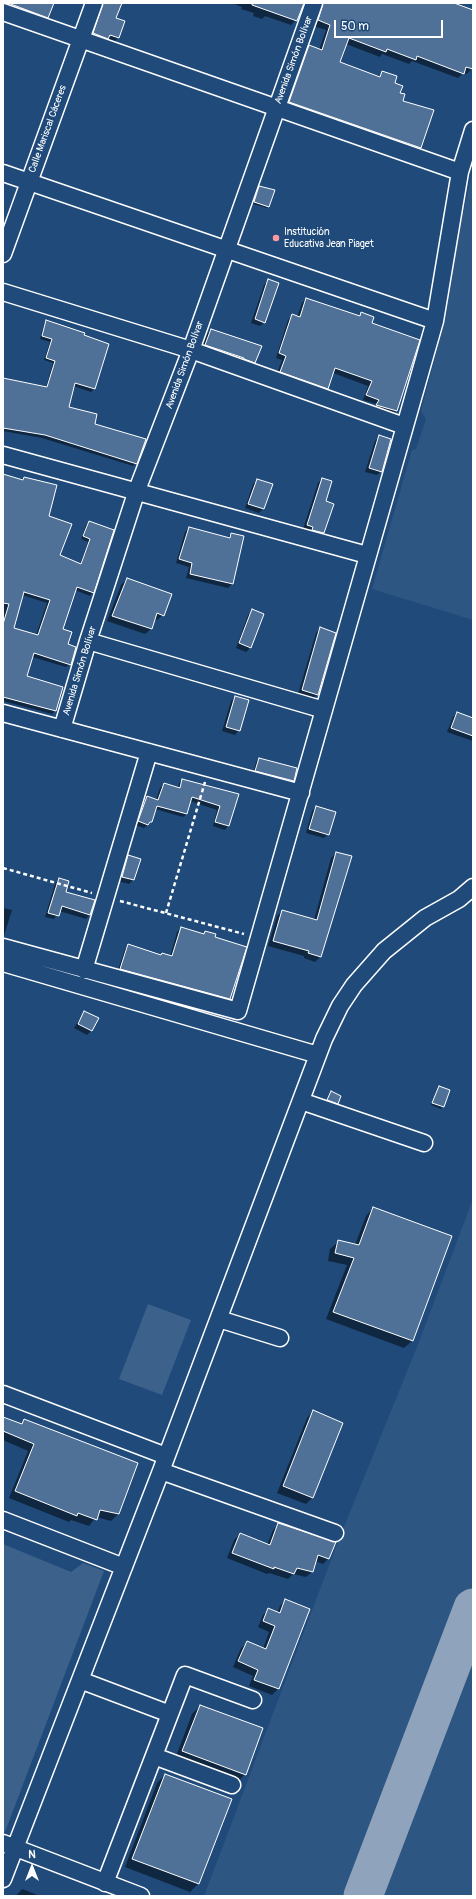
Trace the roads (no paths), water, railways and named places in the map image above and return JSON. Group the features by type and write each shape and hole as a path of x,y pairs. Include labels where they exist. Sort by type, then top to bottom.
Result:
{"street":[{"name":"Calle Mariscal Cáceres","path":"3,254 94,3"},
{"name":"Avenida Simón Bolívar","path":"62,729 88,641 138,490 191,350 314,3"},
{"path":"3,12 460,172"},
{"path":"3,948 238,1011 260,939 367,555 435,321 460,172 473,130"},
{"path":"3,173 435,321"},
{"path":"3,292 191,350 404,426"},
{"path":"3,455 138,490 367,555"},
{"path":"88,641 324,710"},
{"path":"3,713 301,793"},
{"path":"84,970 149,752"},
{"path":"3,1879 9,1845 80,1680 161,1471 318,1055 340,1006 354,985 384,951 426,918 459,899 473,887"},
{"path":"3,963 318,1055"},
{"path":"301,1101 424,1143"},
{"path":"218,1319 280,1338"},
{"path":"3,1394 166,1456"},
{"path":"161,1471 334,1533"},
{"path":"3,1520 124,1567"},
{"path":"105,1882 185,1675 253,1700"},
{"path":"80,1680 170,1714"},
{"path":"154,1756 232,1785"},
{"path":"9,1845 141,1896"}],"place":[{"name":"Institución Educativa Jean Piaget","path":"276,238"}]}
